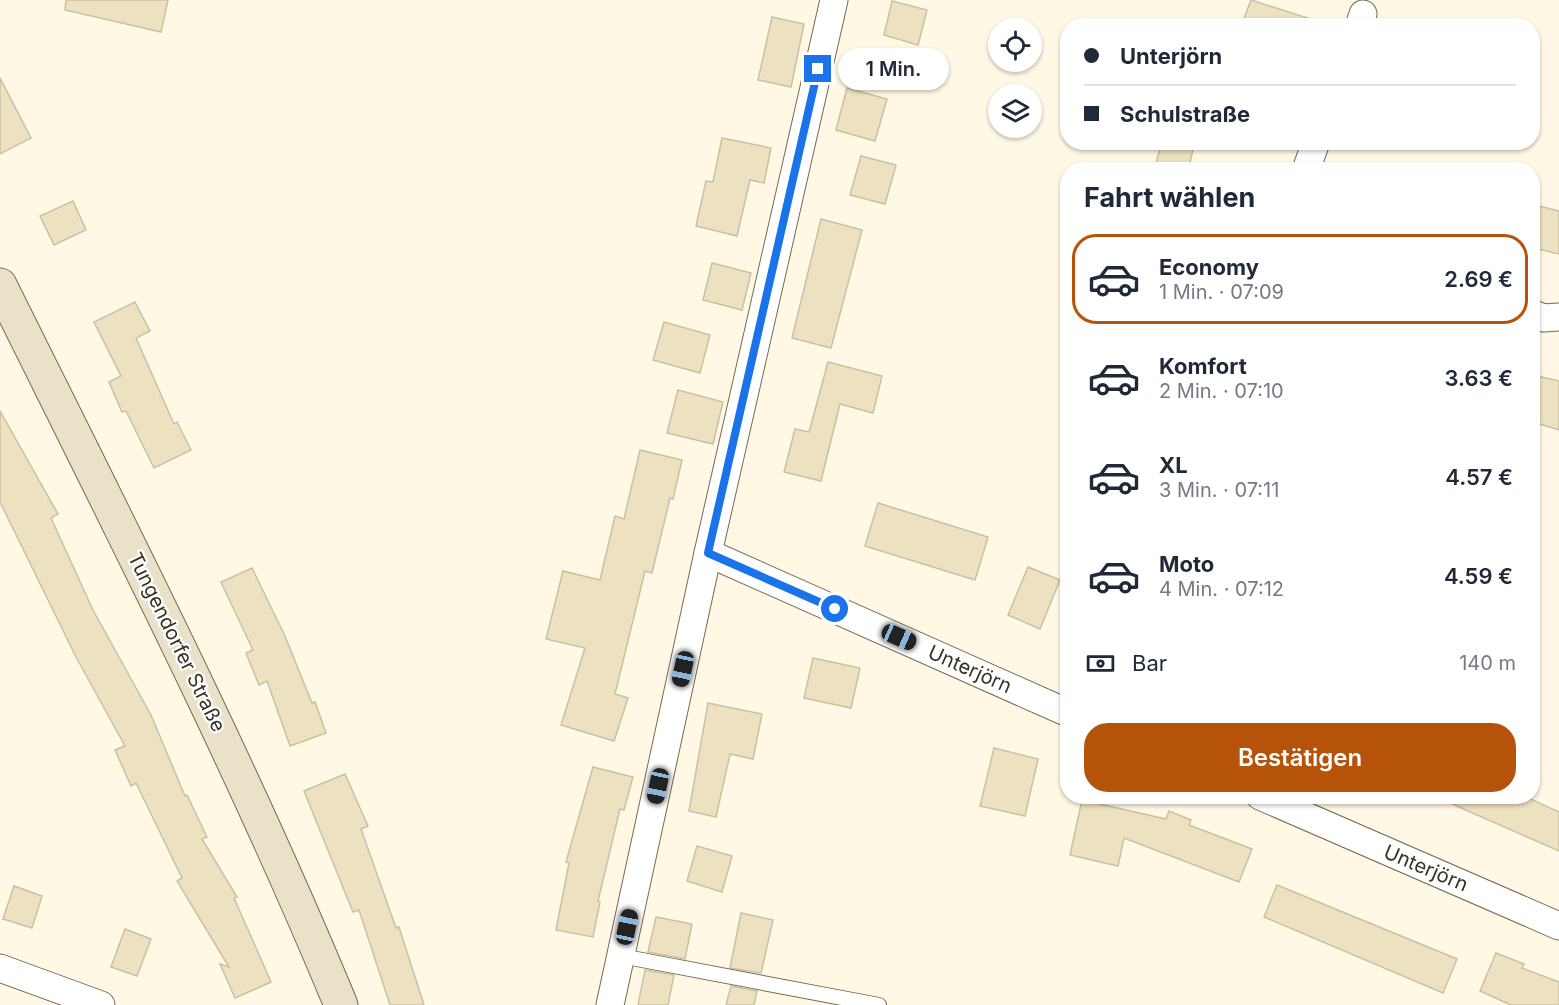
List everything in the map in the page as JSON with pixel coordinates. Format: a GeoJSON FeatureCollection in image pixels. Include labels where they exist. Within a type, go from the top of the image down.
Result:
{"type":"FeatureCollection","features":[{"type":"Feature","properties":{"kind":"main road","name":"Tungendorfer Straße"},"geometry":{"type":"LineString","coordinates":[[0,285],[200,689],[290,884],[341,1005]]}},
{"type":"Feature","properties":{"kind":"street"},"geometry":{"type":"LineString","coordinates":[[610,1005],[708,553],[834,0]]}},
{"type":"Feature","properties":{"kind":"street"},"geometry":{"type":"LineString","coordinates":[[1540,317],[1559,317]]}},
{"type":"Feature","properties":{"kind":"street","name":"Unterjörn"},"geometry":{"type":"LineString","coordinates":[[708,553],[1060,709]]}},
{"type":"Feature","properties":{"kind":"street","name":"Unterjörn"},"geometry":{"type":"LineString","coordinates":[[1278,804],[1559,926]]}},
{"type":"Feature","properties":{"kind":"street"},"geometry":{"type":"LineString","coordinates":[[0,968],[101,1005]]}},
{"type":"Feature","properties":{"kind":"lane"},"geometry":{"type":"LineString","coordinates":[[621,956],[879,1005]]}},
{"type":"Feature","properties":{"kind":"building"},"geometry":{"type":"Polygon","coordinates":[[[66,0],[168,0],[161,32],[65,10],[66,0]]]}},
{"type":"Feature","properties":{"kind":"building"},"geometry":{"type":"Polygon","coordinates":[[[1251,0],[1307,18],[1244,18],[1251,0]]]}},
{"type":"Feature","properties":{"kind":"building"},"geometry":{"type":"Polygon","coordinates":[[[892,1],[927,10],[918,45],[884,35],[892,1]]]}},
{"type":"Feature","properties":{"kind":"building"},"geometry":{"type":"Polygon","coordinates":[[[772,17],[804,24],[791,87],[758,80],[772,17]]]}},
{"type":"Feature","properties":{"kind":"building"},"geometry":{"type":"Polygon","coordinates":[[[0,78],[31,138],[0,154],[0,78]]]}},
{"type":"Feature","properties":{"kind":"building"},"geometry":{"type":"Polygon","coordinates":[[[847,88],[887,99],[875,141],[836,130],[847,88]]]}},
{"type":"Feature","properties":{"kind":"building"},"geometry":{"type":"Polygon","coordinates":[[[722,138],[771,148],[764,183],[750,180],[737,236],[696,226],[706,181],[713,182],[722,138]]]}},
{"type":"Feature","properties":{"kind":"building"},"geometry":{"type":"Polygon","coordinates":[[[1160,150],[1193,150],[1190,162],[1156,162],[1160,150]]]}},
{"type":"Feature","properties":{"kind":"building"},"geometry":{"type":"Polygon","coordinates":[[[861,156],[896,165],[885,204],[850,195],[861,156]]]}},
{"type":"Feature","properties":{"kind":"building"},"geometry":{"type":"Polygon","coordinates":[[[73,201],[86,230],[54,245],[40,216],[73,201]]]}},
{"type":"Feature","properties":{"kind":"building"},"geometry":{"type":"Polygon","coordinates":[[[1540,206],[1559,211],[1559,254],[1540,250],[1540,206]]]}},
{"type":"Feature","properties":{"kind":"building"},"geometry":{"type":"Polygon","coordinates":[[[821,219],[862,230],[831,348],[792,338],[821,219]]]}},
{"type":"Feature","properties":{"kind":"building"},"geometry":{"type":"Polygon","coordinates":[[[712,263],[751,273],[742,310],[703,300],[712,263]]]}},
{"type":"Feature","properties":{"kind":"building"},"geometry":{"type":"Polygon","coordinates":[[[135,302],[150,331],[136,338],[174,424],[177,422],[191,450],[154,468],[126,411],[122,412],[109,382],[121,376],[94,322],[135,302]]]}},
{"type":"Feature","properties":{"kind":"building"},"geometry":{"type":"Polygon","coordinates":[[[664,322],[710,335],[700,373],[653,360],[664,322]]]}},
{"type":"Feature","properties":{"kind":"building"},"geometry":{"type":"Polygon","coordinates":[[[828,362],[882,376],[873,413],[840,404],[821,481],[784,472],[795,429],[809,432],[828,362]]]}},
{"type":"Feature","properties":{"kind":"building"},"geometry":{"type":"Polygon","coordinates":[[[1540,377],[1559,381],[1559,430],[1540,424],[1540,377]]]}},
{"type":"Feature","properties":{"kind":"building"},"geometry":{"type":"Polygon","coordinates":[[[678,390],[723,402],[713,444],[667,433],[678,390]]]}},
{"type":"Feature","properties":{"kind":"building"},"geometry":{"type":"Polygon","coordinates":[[[0,411],[58,514],[51,518],[93,610],[151,715],[185,796],[187,795],[207,837],[202,839],[237,897],[234,898],[271,982],[235,998],[220,964],[229,967],[177,881],[182,878],[136,783],[131,786],[115,750],[125,746],[76,657],[0,502],[0,411]]]}},
{"type":"Feature","properties":{"kind":"building"},"geometry":{"type":"Polygon","coordinates":[[[640,450],[682,460],[673,499],[670,498],[652,573],[645,571],[615,694],[628,698],[614,741],[561,725],[585,648],[546,639],[563,571],[600,580],[615,516],[624,519],[640,450]]]}},
{"type":"Feature","properties":{"kind":"building"},"geometry":{"type":"Polygon","coordinates":[[[878,503],[988,537],[975,580],[865,546],[878,503]]]}},
{"type":"Feature","properties":{"kind":"building"},"geometry":{"type":"Polygon","coordinates":[[[1028,567],[1060,580],[1040,629],[1008,615],[1028,567]]]}},
{"type":"Feature","properties":{"kind":"building"},"geometry":{"type":"Polygon","coordinates":[[[252,568],[285,636],[312,703],[315,702],[326,733],[290,746],[267,681],[259,685],[246,653],[253,650],[221,582],[252,568]]]}},
{"type":"Feature","properties":{"kind":"building"},"geometry":{"type":"Polygon","coordinates":[[[813,658],[860,668],[851,708],[804,698],[813,658]]]}},
{"type":"Feature","properties":{"kind":"building"},"geometry":{"type":"Polygon","coordinates":[[[708,703],[762,714],[753,759],[730,754],[716,817],[689,811],[708,703]]]}},
{"type":"Feature","properties":{"kind":"building"},"geometry":{"type":"Polygon","coordinates":[[[994,748],[1038,759],[1025,816],[980,806],[994,748]]]}},
{"type":"Feature","properties":{"kind":"building"},"geometry":{"type":"Polygon","coordinates":[[[593,767],[633,777],[624,810],[620,809],[598,901],[600,902],[593,937],[556,930],[569,863],[566,862],[593,767]]]}},
{"type":"Feature","properties":{"kind":"building"},"geometry":{"type":"Polygon","coordinates":[[[345,774],[368,826],[361,829],[396,928],[399,927],[424,1005],[390,1005],[359,910],[353,912],[304,791],[345,774]]]}},
{"type":"Feature","properties":{"kind":"building"},"geometry":{"type":"Polygon","coordinates":[[[1540,803],[1559,812],[1559,851],[1452,804],[1540,803]]]}},
{"type":"Feature","properties":{"kind":"building"},"geometry":{"type":"Polygon","coordinates":[[[1081,804],[1100,804],[1166,819],[1169,811],[1191,820],[1189,825],[1252,849],[1239,882],[1124,838],[1118,866],[1070,855],[1081,804]]]}},
{"type":"Feature","properties":{"kind":"building"},"geometry":{"type":"Polygon","coordinates":[[[697,846],[732,856],[722,892],[687,881],[697,846]]]}},
{"type":"Feature","properties":{"kind":"building"},"geometry":{"type":"Polygon","coordinates":[[[1277,885],[1457,959],[1443,993],[1264,917],[1277,885]]]}},
{"type":"Feature","properties":{"kind":"building"},"geometry":{"type":"Polygon","coordinates":[[[14,886],[42,896],[32,928],[3,919],[14,886]]]}},
{"type":"Feature","properties":{"kind":"building"},"geometry":{"type":"Polygon","coordinates":[[[741,913],[773,920],[761,973],[730,968],[741,913]]]}},
{"type":"Feature","properties":{"kind":"building"},"geometry":{"type":"Polygon","coordinates":[[[656,917],[692,924],[685,959],[648,952],[656,917]]]}},
{"type":"Feature","properties":{"kind":"building"},"geometry":{"type":"Polygon","coordinates":[[[125,929],[151,939],[137,976],[111,967],[125,929]]]}},
{"type":"Feature","properties":{"kind":"building"},"geometry":{"type":"Polygon","coordinates":[[[1496,953],[1524,964],[1522,968],[1559,982],[1559,1005],[1511,1005],[1480,991],[1496,953]]]}},
{"type":"Feature","properties":{"kind":"building"},"geometry":{"type":"Polygon","coordinates":[[[645,970],[674,975],[668,1005],[638,1005],[645,970]]]}},
{"type":"Feature","properties":{"kind":"building"},"geometry":{"type":"Polygon","coordinates":[[[731,986],[757,991],[754,1005],[726,1005],[731,986]]]}},
{"type":"Feature","properties":{"kind":"route"},"geometry":{"type":"LineString","coordinates":[[818,69],[708,553],[835,609]]}}]}
